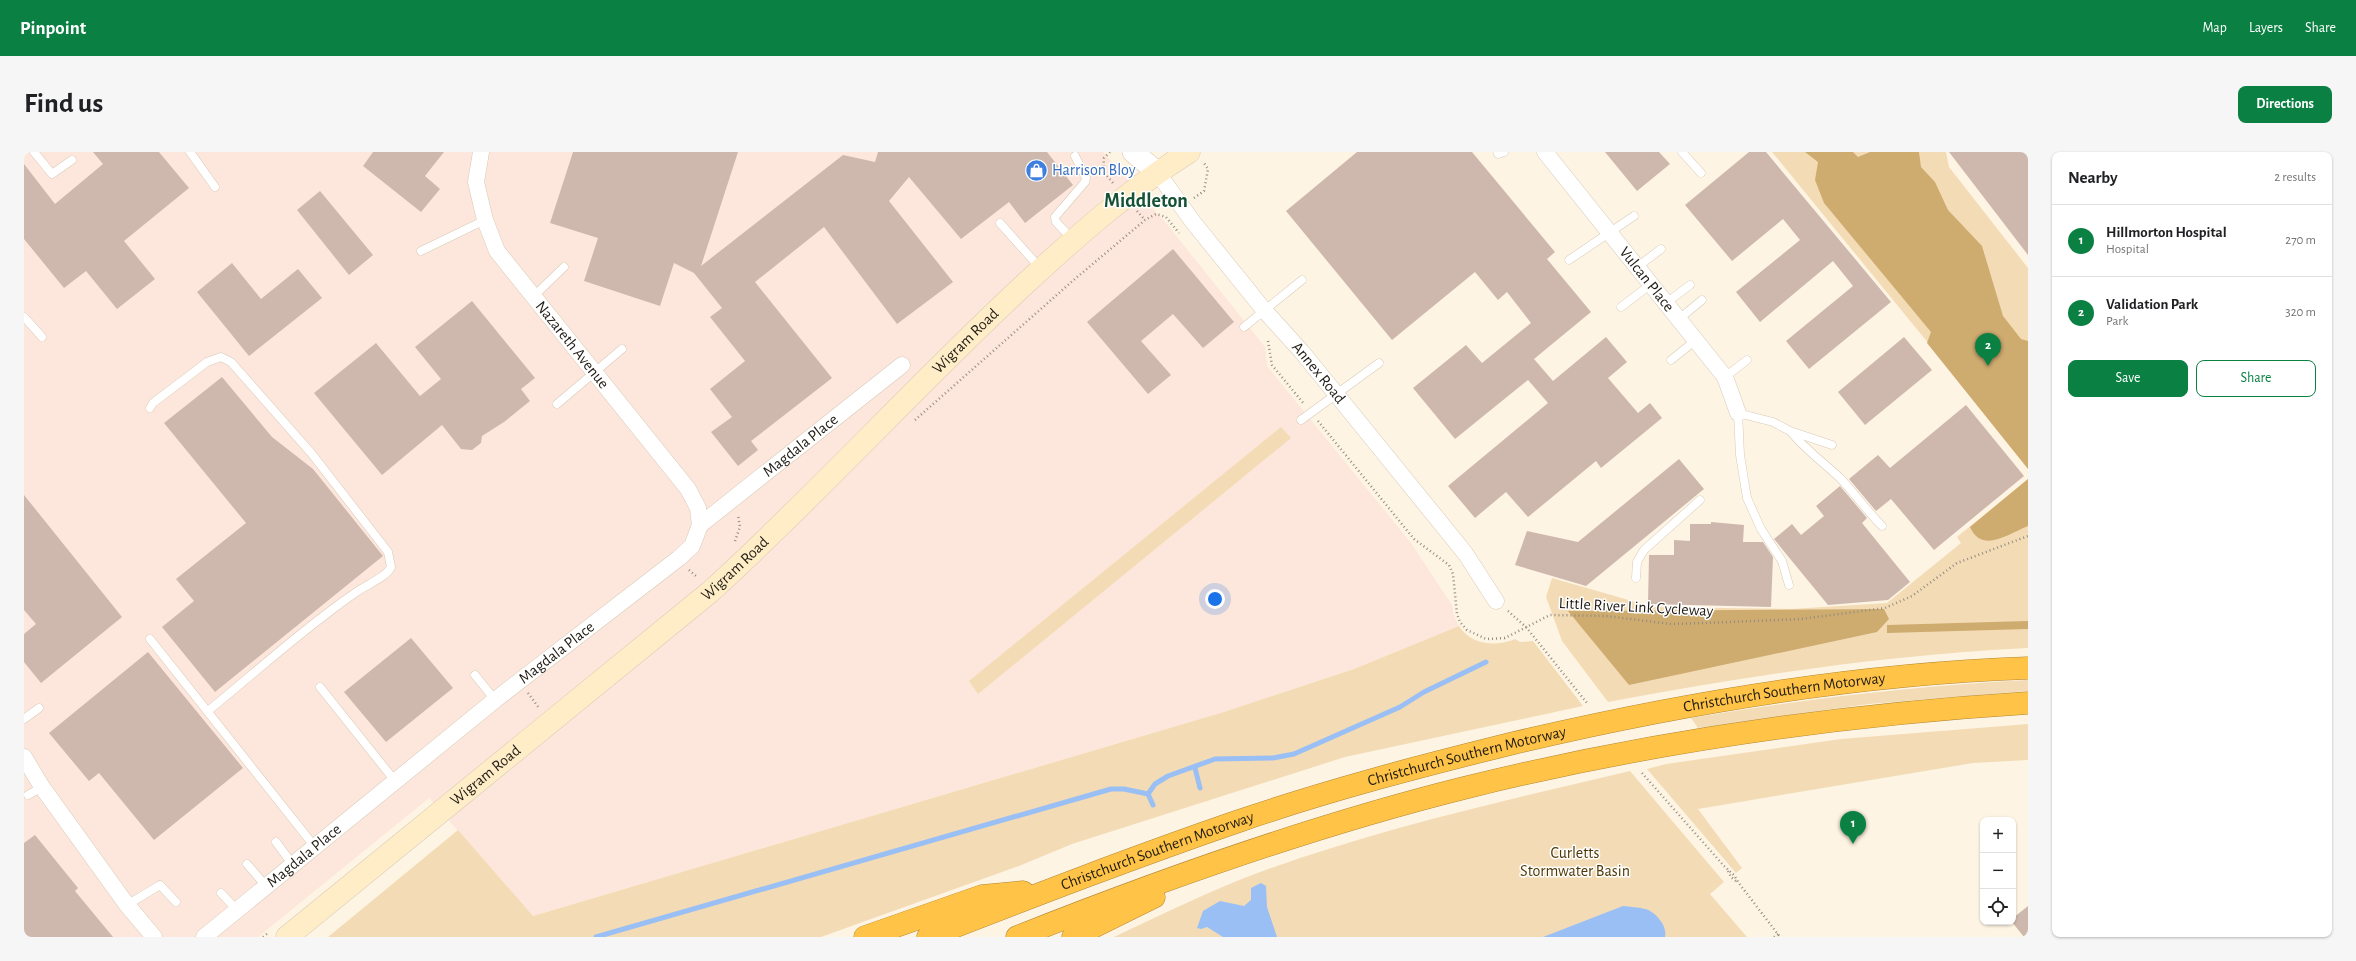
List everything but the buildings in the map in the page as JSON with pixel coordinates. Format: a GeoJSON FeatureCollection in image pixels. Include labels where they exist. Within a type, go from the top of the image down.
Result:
{"type":"FeatureCollection","features":[{"type":"Feature","properties":{"kind":"highway","name":"Christchurch Southern Motorway"},"geometry":{"type":"LineString","coordinates":[[928,937],[1052,888],[1240,820],[1411,769],[1625,718],[1755,694],[1903,676],[2028,668]]}},
{"type":"Feature","properties":{"kind":"highway","name":"Christchurch Southern Motorway"},"geometry":{"type":"LineString","coordinates":[[1017,937],[1187,873],[1357,818],[1464,788],[1610,757],[1715,737],[1829,721],[1931,709],[2028,703]]}},
{"type":"Feature","properties":{"kind":"highway"},"geometry":{"type":"LineString","coordinates":[[1073,937],[1160,894],[1187,873]]}},
{"type":"Feature","properties":{"kind":"highway"},"geometry":{"type":"LineString","coordinates":[[865,937],[982,896],[1052,888]]}},
{"type":"Feature","properties":{"kind":"main road","name":"Wigram Road"},"geometry":{"type":"LineString","coordinates":[[287,937],[710,592],[770,537],[928,378],[1041,270],[1157,172],[1189,152]]}},
{"type":"Feature","properties":{"kind":"street","name":"Nazareth Avenue"},"geometry":{"type":"LineString","coordinates":[[481,152],[476,182],[485,220],[497,251],[688,490],[698,508],[700,525]]}},
{"type":"Feature","properties":{"kind":"street","name":"Annex Road"},"geometry":{"type":"LineString","coordinates":[[1133,152],[1157,172],[1192,222],[1264,310],[1302,352],[1465,553],[1496,602]]}},
{"type":"Feature","properties":{"kind":"street","name":"Vulcan Place"},"geometry":{"type":"LineString","coordinates":[[1545,152],[1636,268],[1725,377],[1738,413]]}},
{"type":"Feature","properties":{"kind":"street","name":"Magdala Place"},"geometry":{"type":"LineString","coordinates":[[204,937],[495,700],[679,558],[692,546],[700,525],[902,365]]}},
{"type":"Feature","properties":{"kind":"street"},"geometry":{"type":"LineString","coordinates":[[24,757],[42,787],[127,905],[154,937]]}},
{"type":"Feature","properties":{"kind":"lane"},"geometry":{"type":"LineString","coordinates":[[34,152],[52,174],[72,160]]}},
{"type":"Feature","properties":{"kind":"lane"},"geometry":{"type":"LineString","coordinates":[[190,152],[215,187]]}},
{"type":"Feature","properties":{"kind":"lane"},"geometry":{"type":"LineString","coordinates":[[1682,152],[1701,174]]}},
{"type":"Feature","properties":{"kind":"lane"},"geometry":{"type":"LineString","coordinates":[[1074,241],[1056,222],[1055,217],[1085,182],[1086,178],[1075,156]]}},
{"type":"Feature","properties":{"kind":"lane"},"geometry":{"type":"LineString","coordinates":[[1569,260],[1610,234],[1634,216]]}},
{"type":"Feature","properties":{"kind":"lane"},"geometry":{"type":"LineString","coordinates":[[421,251],[485,220]]}},
{"type":"Feature","properties":{"kind":"lane"},"geometry":{"type":"LineString","coordinates":[[1000,223],[1041,270]]}},
{"type":"Feature","properties":{"kind":"lane"},"geometry":{"type":"LineString","coordinates":[[1636,268],[1661,249]]}},
{"type":"Feature","properties":{"kind":"lane"},"geometry":{"type":"LineString","coordinates":[[533,297],[564,267]]}},
{"type":"Feature","properties":{"kind":"lane"},"geometry":{"type":"LineString","coordinates":[[1244,327],[1302,280]]}},
{"type":"Feature","properties":{"kind":"lane"},"geometry":{"type":"LineString","coordinates":[[1621,307],[1650,285]]}},
{"type":"Feature","properties":{"kind":"lane"},"geometry":{"type":"LineString","coordinates":[[1666,303],[1690,285]]}},
{"type":"Feature","properties":{"kind":"lane"},"geometry":{"type":"LineString","coordinates":[[1679,319],[1702,300]]}},
{"type":"Feature","properties":{"kind":"lane"},"geometry":{"type":"LineString","coordinates":[[24,317],[42,337]]}},
{"type":"Feature","properties":{"kind":"lane"},"geometry":{"type":"LineString","coordinates":[[1671,360],[1696,340]]}},
{"type":"Feature","properties":{"kind":"lane"},"geometry":{"type":"LineString","coordinates":[[557,404],[622,349]]}},
{"type":"Feature","properties":{"kind":"lane"},"geometry":{"type":"LineString","coordinates":[[150,408],[153,403],[207,362],[221,357],[231,362],[312,454],[388,552],[391,567],[379,579],[371,581],[339,604],[208,711]]}},
{"type":"Feature","properties":{"kind":"lane"},"geometry":{"type":"LineString","coordinates":[[1725,377],[1747,360]]}},
{"type":"Feature","properties":{"kind":"lane"},"geometry":{"type":"LineString","coordinates":[[1301,420],[1379,363]]}},
{"type":"Feature","properties":{"kind":"lane"},"geometry":{"type":"LineString","coordinates":[[1789,585],[1782,561],[1761,529],[1746,498],[1740,455],[1738,413],[1773,422],[1790,431],[1832,445]]}},
{"type":"Feature","properties":{"kind":"lane"},"geometry":{"type":"LineString","coordinates":[[1790,431],[1808,452],[1841,479],[1863,508],[1882,526]]}},
{"type":"Feature","properties":{"kind":"lane"},"geometry":{"type":"LineString","coordinates":[[1636,578],[1637,562],[1644,550],[1700,500]]}},
{"type":"Feature","properties":{"kind":"lane"},"geometry":{"type":"LineString","coordinates":[[150,639],[315,847]]}},
{"type":"Feature","properties":{"kind":"lane"},"geometry":{"type":"LineString","coordinates":[[475,675],[495,700]]}},
{"type":"Feature","properties":{"kind":"lane"},"geometry":{"type":"LineString","coordinates":[[320,687],[396,781]]}},
{"type":"Feature","properties":{"kind":"lane"},"geometry":{"type":"LineString","coordinates":[[24,719],[39,708]]}},
{"type":"Feature","properties":{"kind":"lane"},"geometry":{"type":"LineString","coordinates":[[28,795],[42,787]]}},
{"type":"Feature","properties":{"kind":"lane"},"geometry":{"type":"LineString","coordinates":[[276,842],[293,865]]}},
{"type":"Feature","properties":{"kind":"lane"},"geometry":{"type":"LineString","coordinates":[[247,864],[266,886]]}},
{"type":"Feature","properties":{"kind":"lane"},"geometry":{"type":"LineString","coordinates":[[127,905],[160,885],[176,902]]}},
{"type":"Feature","properties":{"kind":"lane"},"geometry":{"type":"LineString","coordinates":[[221,894],[237,910]]}},
{"type":"Feature","properties":{"kind":"path"},"geometry":{"type":"LineString","coordinates":[[1103,171],[1104,158],[1110,152]]}},
{"type":"Feature","properties":{"kind":"path"},"geometry":{"type":"LineString","coordinates":[[1204,191],[1208,169]]}},
{"type":"Feature","properties":{"kind":"path"},"geometry":{"type":"LineString","coordinates":[[1145,220],[1156,214],[1166,217],[1180,235]]}},
{"type":"Feature","properties":{"kind":"path","name":"Little River Link Cycleway"},"geometry":{"type":"LineString","coordinates":[[1251,320],[1268,342],[1272,365],[1414,540],[1449,566],[1455,584],[1457,614],[1467,630],[1476,636],[1497,640],[1505,638],[1550,615],[1606,616],[1671,624],[1801,618],[1885,608],[1912,596],[1957,563],[2028,536]]}},
{"type":"Feature","properties":{"kind":"path"},"geometry":{"type":"LineString","coordinates":[[1496,602],[1526,627],[1587,703]]}},
{"type":"Feature","properties":{"kind":"path"},"geometry":{"type":"LineString","coordinates":[[528,694],[541,710]]}},
{"type":"Feature","properties":{"kind":"path"},"geometry":{"type":"LineString","coordinates":[[1642,773],[1734,875],[1779,936],[1774,937]]}},
{"type":"Feature","properties":{"kind":"shaded area"},"geometry":{"type":"Polygon","coordinates":[[[24,152],[1103,152],[1166,223],[1265,347],[1267,366],[1411,543],[1452,605],[1454,616],[1459,626],[1354,669],[1224,712],[533,916],[429,798],[258,937],[24,937],[24,152]]]}},
{"type":"Feature","properties":{"kind":"shaded area"},"geometry":{"type":"Polygon","coordinates":[[[1805,152],[1853,152],[1858,157],[1870,152],[1919,152],[1921,167],[1935,182],[1948,210],[1982,246],[2003,316],[2021,339],[2028,341],[2028,469],[1927,343],[1931,332],[1824,203],[1815,180],[1818,162],[1805,152]]]}},
{"type":"Feature","properties":{"kind":"shaded area"},"geometry":{"type":"Polygon","coordinates":[[[2028,479],[2028,526],[1996,540],[1988,541],[1975,535],[1970,527],[2028,479]]]}},
{"type":"Feature","properties":{"kind":"shaded area"},"geometry":{"type":"Polygon","coordinates":[[[1884,609],[1889,619],[1877,632],[1629,685],[1568,611],[1884,609]]]}},
{"type":"Feature","properties":{"kind":"shaded area"},"geometry":{"type":"Polygon","coordinates":[[[2028,621],[2028,629],[1887,633],[1887,625],[2028,621]]]}},
{"type":"Feature","properties":{"kind":"green space"},"geometry":{"type":"Polygon","coordinates":[[[1772,152],[1946,152],[1949,167],[2028,268],[2028,465],[1772,152]]]}},
{"type":"Feature","properties":{"kind":"green space"},"geometry":{"type":"Polygon","coordinates":[[[1281,427],[1291,438],[978,694],[969,681],[1281,427]]]}},
{"type":"Feature","properties":{"kind":"green space"},"geometry":{"type":"Polygon","coordinates":[[[2028,479],[2028,648],[1974,651],[1869,661],[1765,675],[1608,702],[1562,641],[1546,597],[1552,578],[1653,607],[1791,609],[1887,603],[1961,543],[1957,537],[2028,479]]]}},
{"type":"Feature","properties":{"kind":"green space"},"geometry":{"type":"Polygon","coordinates":[[[1459,626],[1470,637],[1484,643],[1508,642],[1515,639],[1520,642],[1533,641],[1583,706],[1345,757],[1072,844],[1019,866],[821,937],[328,937],[458,830],[533,916],[1224,712],[1354,669],[1459,626]]]}},
{"type":"Feature","properties":{"kind":"green space"},"geometry":{"type":"Polygon","coordinates":[[[2028,680],[2028,691],[1869,704],[1698,728],[1691,718],[1859,694],[2028,680]]]}},
{"type":"Feature","properties":{"kind":"green space"},"geometry":{"type":"Polygon","coordinates":[[[2028,724],[2028,760],[1973,763],[1698,809],[1742,868],[1736,873],[1647,769],[1666,764],[1841,739],[2028,724]]]}},
{"type":"Feature","properties":{"kind":"green space","name":"Curletts Stormwater Basin"},"geometry":{"type":"Polygon","coordinates":[[[1630,771],[1724,882],[1710,894],[1747,937],[1114,937],[1188,902],[1263,871],[1354,841],[1445,816],[1630,771]]]}},
{"type":"Feature","properties":{"kind":"water"},"geometry":{"type":"Polygon","coordinates":[[[1261,883],[1266,886],[1267,907],[1277,937],[1223,937],[1207,927],[1201,929],[1197,928],[1203,911],[1220,901],[1244,906],[1251,900],[1251,888],[1261,883]]]}},
{"type":"Feature","properties":{"kind":"water"},"geometry":{"type":"Polygon","coordinates":[[[1623,906],[1649,910],[1657,916],[1663,924],[1665,928],[1665,937],[1543,937],[1623,906]]]}},
{"type":"Feature","properties":{"kind":"waterway"},"geometry":{"type":"LineString","coordinates":[[1148,794],[1155,784],[1168,776],[1215,759],[1273,758],[1294,754],[1400,707],[1424,692],[1486,662]]}},
{"type":"Feature","properties":{"kind":"waterway"},"geometry":{"type":"LineString","coordinates":[[1195,768],[1200,788]]}},
{"type":"Feature","properties":{"kind":"waterway"},"geometry":{"type":"LineString","coordinates":[[596,937],[1111,789],[1124,789],[1148,794]]}},
{"type":"Feature","properties":{"kind":"waterway"},"geometry":{"type":"LineString","coordinates":[[1148,794],[1153,805]]}},
{"type":"Feature","properties":{"kind":"place","name":"Harrison Bloy"},"geometry":{"type":"Point","coordinates":[1036,170]}},
{"type":"Feature","properties":{"kind":"place","name":"Validation Park"},"geometry":{"type":"Point","coordinates":[1988,366]}},
{"type":"Feature","properties":{"kind":"place","name":"Hillmorton Hospital"},"geometry":{"type":"Point","coordinates":[1853,844]}},
{"type":"Feature","properties":{"kind":"district","name":"Middleton"},"geometry":{"type":"Point","coordinates":[1146,201]}}]}
